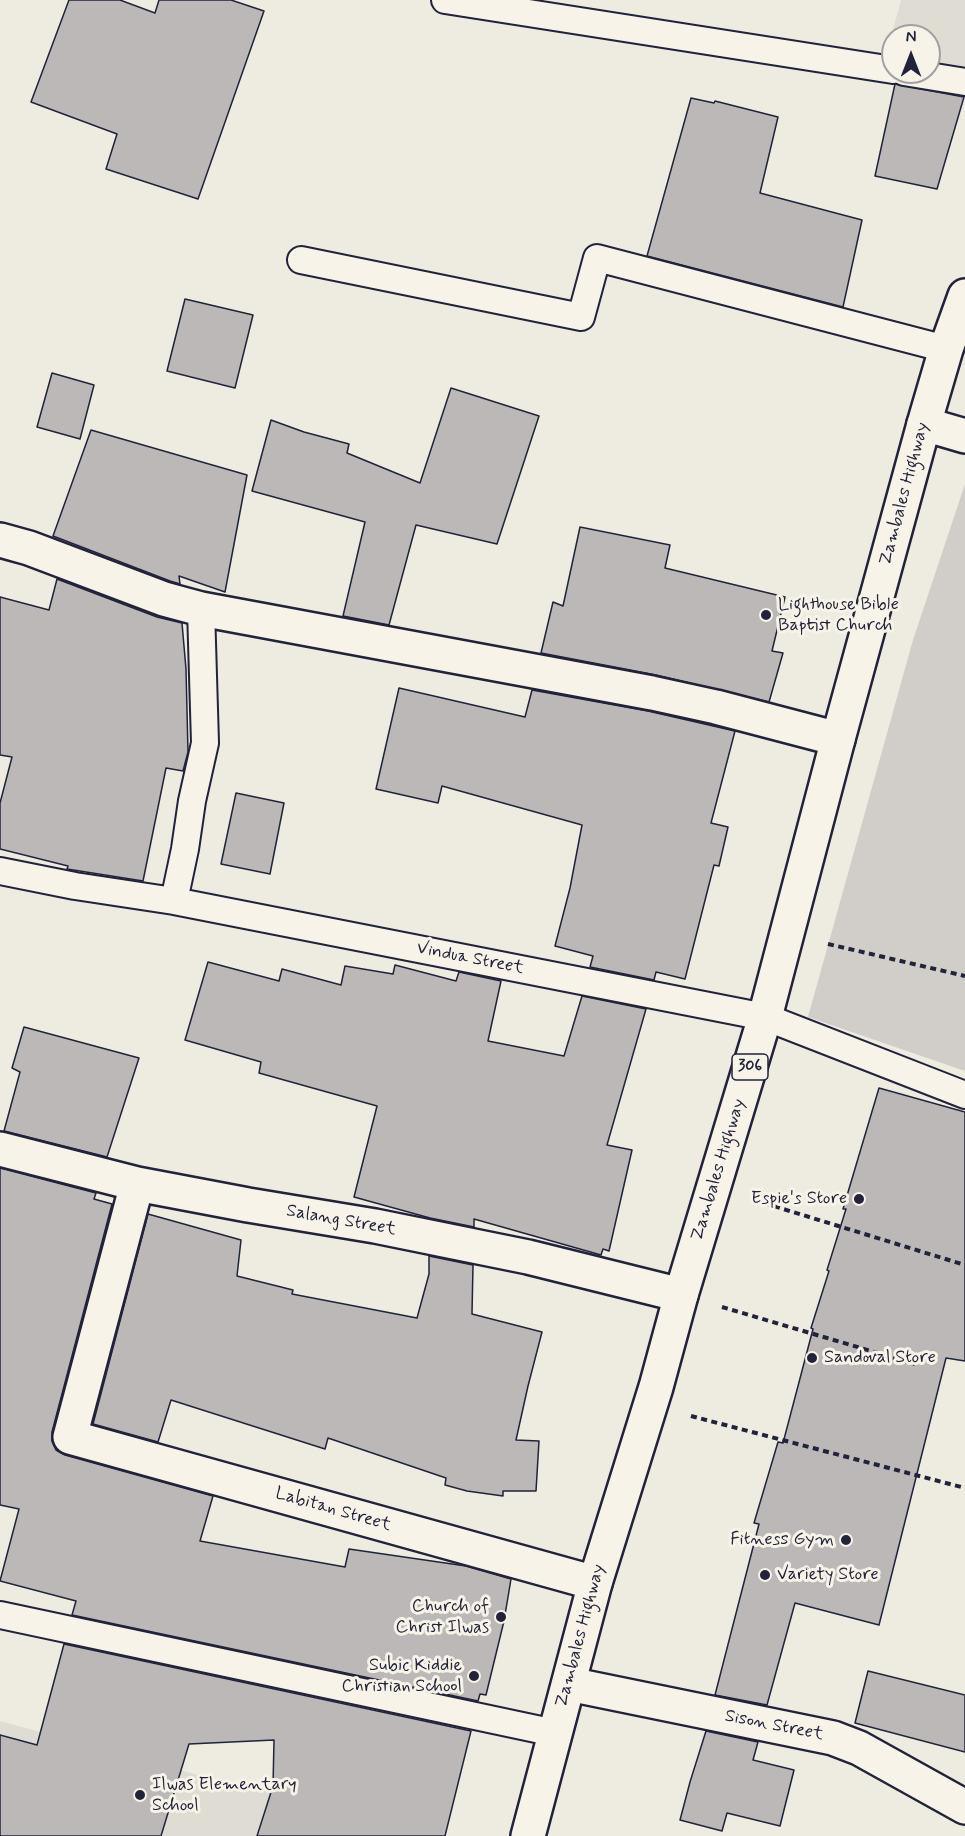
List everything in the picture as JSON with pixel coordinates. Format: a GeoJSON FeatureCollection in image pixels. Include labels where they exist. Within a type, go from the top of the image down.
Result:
{"type":"FeatureCollection","features":[{"type":"Feature","properties":{"kind":"street","name":"Zambales Highway"},"geometry":{"type":"LineString","coordinates":[[528,1836],[595,1583],[765,1017],[924,424],[946,349],[965,296]]}},
{"type":"Feature","properties":{"kind":"street"},"geometry":{"type":"LineString","coordinates":[[924,424],[965,436]]}},
{"type":"Feature","properties":{"kind":"street"},"geometry":{"type":"LineString","coordinates":[[0,540],[29,548],[164,599],[201,609],[652,693],[838,739]]}},
{"type":"Feature","properties":{"kind":"street","name":"Salang Street"},"geometry":{"type":"LineString","coordinates":[[0,1149],[137,1184],[375,1226],[518,1255],[681,1295]]}},
{"type":"Feature","properties":{"kind":"street","name":"Labitan Street"},"geometry":{"type":"LineString","coordinates":[[137,1184],[70,1437],[595,1583]]}},
{"type":"Feature","properties":{"kind":"street","name":"Sison Street"},"geometry":{"type":"LineString","coordinates":[[569,1684],[833,1738],[859,1748],[965,1807]]}},
{"type":"Feature","properties":{"kind":"lane"},"geometry":{"type":"LineString","coordinates":[[445,0],[881,68]]}},
{"type":"Feature","properties":{"kind":"lane"},"geometry":{"type":"LineString","coordinates":[[941,78],[965,82]]}},
{"type":"Feature","properties":{"kind":"lane"},"geometry":{"type":"LineString","coordinates":[[301,260],[581,317],[597,258],[946,349]]}},
{"type":"Feature","properties":{"kind":"lane"},"geometry":{"type":"LineString","coordinates":[[174,901],[204,743],[201,609]]}},
{"type":"Feature","properties":{"kind":"lane","name":"Vindua Street"},"geometry":{"type":"LineString","coordinates":[[0,871],[75,886],[174,901],[765,1017],[965,1095]]}},
{"type":"Feature","properties":{"kind":"lane"},"geometry":{"type":"LineString","coordinates":[[0,1615],[555,1733]]}},
{"type":"Feature","properties":{"kind":"path"},"geometry":{"type":"LineString","coordinates":[[786,934],[965,976]]}},
{"type":"Feature","properties":{"kind":"path"},"geometry":{"type":"LineString","coordinates":[[714,1187],[965,1265]]}},
{"type":"Feature","properties":{"kind":"path"},"geometry":{"type":"LineString","coordinates":[[681,1295],[915,1364]]}},
{"type":"Feature","properties":{"kind":"path"},"geometry":{"type":"LineString","coordinates":[[649,1405],[965,1488]]}},
{"type":"Feature","properties":{"kind":"shaded area"},"geometry":{"type":"Polygon","coordinates":[[[901,0],[965,0],[965,68],[941,65],[941,24],[895,24],[901,0]]]}},
{"type":"Feature","properties":{"kind":"shaded area"},"geometry":{"type":"Polygon","coordinates":[[[965,484],[965,1071],[808,1017],[913,640],[965,484]]]}},
{"type":"Feature","properties":{"kind":"shaded area","name":"Ilwas Elementary School"},"geometry":{"type":"Polygon","coordinates":[[[0,1721],[191,1773],[370,1817],[365,1836],[0,1836],[0,1721]]]}},
{"type":"Feature","properties":{"kind":"building"},"geometry":{"type":"Polygon","coordinates":[[[69,0],[120,0],[155,13],[159,0],[231,0],[264,11],[198,199],[106,169],[117,134],[31,102],[69,0]]]}},
{"type":"Feature","properties":{"kind":"building"},"geometry":{"type":"Polygon","coordinates":[[[895,84],[964,97],[937,189],[875,176],[895,84]]]}},
{"type":"Feature","properties":{"kind":"building"},"geometry":{"type":"Polygon","coordinates":[[[691,98],[714,103],[715,101],[778,117],[760,193],[862,220],[843,307],[647,256],[691,98]]]}},
{"type":"Feature","properties":{"kind":"building"},"geometry":{"type":"Polygon","coordinates":[[[185,299],[253,315],[235,388],[167,371],[185,299]]]}},
{"type":"Feature","properties":{"kind":"building"},"geometry":{"type":"Polygon","coordinates":[[[52,373],[94,385],[80,439],[37,427],[52,373]]]}},
{"type":"Feature","properties":{"kind":"building"},"geometry":{"type":"Polygon","coordinates":[[[451,388],[539,416],[497,544],[416,525],[389,625],[343,616],[365,522],[252,491],[271,420],[349,444],[347,453],[420,483],[451,388]]]}},
{"type":"Feature","properties":{"kind":"building"},"geometry":{"type":"Polygon","coordinates":[[[91,430],[247,475],[225,592],[179,576],[180,584],[170,581],[53,536],[91,430]]]}},
{"type":"Feature","properties":{"kind":"building"},"geometry":{"type":"Polygon","coordinates":[[[580,527],[670,545],[665,568],[785,597],[772,651],[783,653],[769,702],[656,675],[541,653],[553,602],[563,606],[580,527]]]}},
{"type":"Feature","properties":{"kind":"building"},"geometry":{"type":"Polygon","coordinates":[[[57,579],[157,617],[182,623],[186,669],[188,752],[183,771],[166,768],[143,881],[67,869],[68,866],[0,849],[0,803],[12,757],[0,755],[0,597],[49,610],[57,579]]]}},
{"type":"Feature","properties":{"kind":"building"},"geometry":{"type":"Polygon","coordinates":[[[399,688],[525,717],[532,690],[648,711],[735,731],[711,823],[728,827],[719,866],[714,865],[685,979],[656,972],[654,980],[590,967],[593,956],[555,946],[570,888],[582,825],[442,786],[438,803],[376,789],[399,688]]]}},
{"type":"Feature","properties":{"kind":"building"},"geometry":{"type":"Polygon","coordinates":[[[236,793],[284,803],[270,874],[221,864],[236,793]]]}},
{"type":"Feature","properties":{"kind":"building"},"geometry":{"type":"Polygon","coordinates":[[[208,962],[279,981],[282,969],[341,985],[345,966],[393,974],[395,965],[456,981],[459,972],[501,981],[488,1041],[564,1056],[582,996],[646,1009],[607,1145],[632,1150],[609,1251],[603,1249],[601,1255],[474,1219],[474,1227],[430,1218],[354,1197],[377,1106],[259,1073],[261,1062],[185,1040],[208,962]]]}},
{"type":"Feature","properties":{"kind":"building"},"geometry":{"type":"Polygon","coordinates":[[[24,1027],[139,1058],[107,1157],[4,1131],[20,1072],[12,1068],[24,1027]]]}},
{"type":"Feature","properties":{"kind":"building"},"geometry":{"type":"Polygon","coordinates":[[[879,1088],[965,1112],[965,1361],[946,1358],[879,1625],[795,1603],[767,1705],[715,1695],[759,1524],[754,1523],[778,1442],[783,1443],[813,1329],[811,1328],[846,1209],[843,1209],[879,1088]]]}},
{"type":"Feature","properties":{"kind":"building"},"geometry":{"type":"Polygon","coordinates":[[[0,1168],[96,1193],[94,1199],[112,1204],[52,1432],[52,1441],[56,1450],[65,1455],[213,1496],[200,1541],[345,1567],[349,1549],[466,1566],[511,1579],[504,1621],[486,1695],[480,1694],[478,1701],[72,1615],[76,1601],[0,1581],[19,1509],[0,1505],[0,1168]]]}},
{"type":"Feature","properties":{"kind":"building"},"geometry":{"type":"Polygon","coordinates":[[[148,1214],[241,1240],[237,1276],[293,1290],[292,1294],[417,1318],[429,1274],[429,1256],[473,1265],[472,1314],[542,1332],[516,1440],[539,1441],[536,1491],[503,1491],[503,1496],[467,1491],[445,1485],[446,1478],[328,1438],[325,1449],[171,1400],[158,1442],[93,1424],[148,1214]]]}},
{"type":"Feature","properties":{"kind":"building"},"geometry":{"type":"Polygon","coordinates":[[[64,1644],[471,1731],[445,1836],[257,1836],[273,1786],[274,1740],[189,1744],[161,1836],[0,1836],[0,1735],[37,1745],[64,1644]]]}},
{"type":"Feature","properties":{"kind":"building"},"geometry":{"type":"Polygon","coordinates":[[[868,1671],[965,1695],[965,1752],[855,1723],[868,1671]]]}},
{"type":"Feature","properties":{"kind":"building"},"geometry":{"type":"Polygon","coordinates":[[[706,1731],[758,1742],[753,1760],[794,1770],[780,1826],[727,1813],[722,1831],[680,1820],[706,1731]]]}},
{"type":"Feature","properties":{"kind":"place","name":"Lighthouse Bible Baptist Church"},"geometry":{"type":"Point","coordinates":[766,615]}},
{"type":"Feature","properties":{"kind":"place","name":"Espie's Store"},"geometry":{"type":"Point","coordinates":[859,1199]}},
{"type":"Feature","properties":{"kind":"place","name":"Sandoval Store"},"geometry":{"type":"Point","coordinates":[812,1358]}},
{"type":"Feature","properties":{"kind":"place","name":"Fitness Gym"},"geometry":{"type":"Point","coordinates":[846,1540]}},
{"type":"Feature","properties":{"kind":"place","name":"Variety Store"},"geometry":{"type":"Point","coordinates":[765,1575]}},
{"type":"Feature","properties":{"kind":"place","name":"Church of Christ Ilwas"},"geometry":{"type":"Point","coordinates":[501,1617]}},
{"type":"Feature","properties":{"kind":"place","name":"Subic Kiddie Christian School"},"geometry":{"type":"Point","coordinates":[474,1676]}},
{"type":"Feature","properties":{"kind":"place","name":"Ilwas Elementary School"},"geometry":{"type":"Point","coordinates":[140,1795]}}]}
